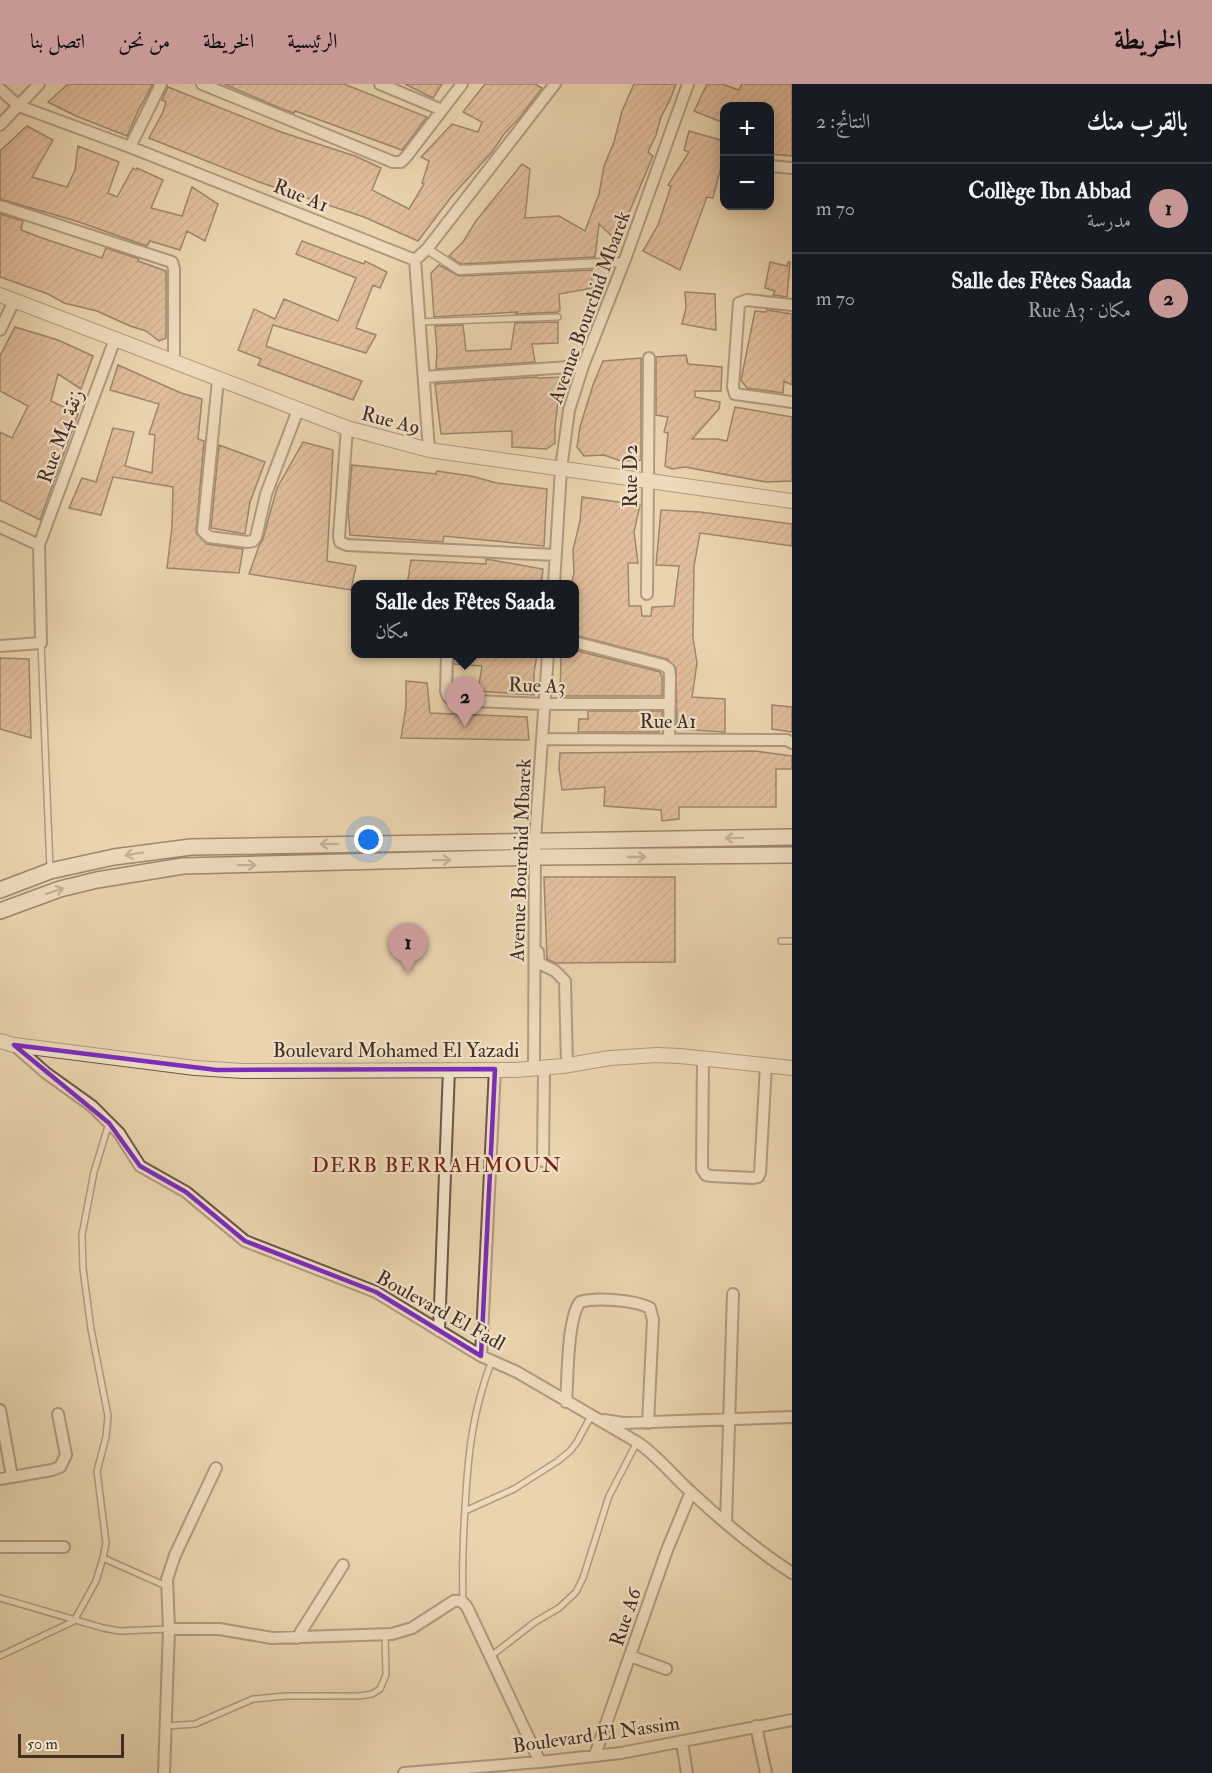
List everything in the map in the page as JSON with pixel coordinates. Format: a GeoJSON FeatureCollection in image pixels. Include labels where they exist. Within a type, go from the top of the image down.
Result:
{"type":"FeatureCollection","features":[{"type":"Feature","properties":{"kind":"main road"},"geometry":{"type":"LineString","coordinates":[[0,890],[50,871],[114,857],[191,847],[792,837]]}},
{"type":"Feature","properties":{"kind":"main road"},"geometry":{"type":"LineString","coordinates":[[0,911],[60,889],[98,880],[183,866],[536,857],[792,855]]}},
{"type":"Feature","properties":{"kind":"street"},"geometry":{"type":"LineString","coordinates":[[0,125],[39,84]]}},
{"type":"Feature","properties":{"kind":"street"},"geometry":{"type":"LineString","coordinates":[[130,147],[161,84]]}},
{"type":"Feature","properties":{"kind":"street"},"geometry":{"type":"LineString","coordinates":[[202,84],[393,162],[401,162],[406,157],[462,84]]}},
{"type":"Feature","properties":{"kind":"street"},"geometry":{"type":"LineString","coordinates":[[380,84],[442,110]]}},
{"type":"Feature","properties":{"kind":"street"},"geometry":{"type":"LineString","coordinates":[[429,450],[416,260],[427,249],[555,84]]}},
{"type":"Feature","properties":{"kind":"street","name":"Avenue Bourchid Mbarek"},"geometry":{"type":"LineString","coordinates":[[554,580],[561,469],[569,410],[583,366],[624,262],[688,84]]}},
{"type":"Feature","properties":{"kind":"street","name":"Rue A1"},"geometry":{"type":"LineString","coordinates":[[0,89],[19,106],[130,147],[416,260]]}},
{"type":"Feature","properties":{"kind":"street"},"geometry":{"type":"LineString","coordinates":[[774,166],[792,168]]}},
{"type":"Feature","properties":{"kind":"street"},"geometry":{"type":"LineString","coordinates":[[0,206],[172,262],[174,269],[174,361]]}},
{"type":"Feature","properties":{"kind":"street"},"geometry":{"type":"LineString","coordinates":[[427,249],[459,270],[624,262]]}},
{"type":"Feature","properties":{"kind":"street","name":"Rue A9"},"geometry":{"type":"LineString","coordinates":[[0,295],[347,428],[429,450],[792,501]]}},
{"type":"Feature","properties":{"kind":"street"},"geometry":{"type":"LineString","coordinates":[[792,305],[747,300],[739,303],[733,387],[735,394],[743,397],[792,402]]}},
{"type":"Feature","properties":{"kind":"street"},"geometry":{"type":"LineString","coordinates":[[0,330],[14,301]]}},
{"type":"Feature","properties":{"kind":"street","name":"Rue M4 زنقة"},"geometry":{"type":"LineString","coordinates":[[39,545],[115,339]]}},
{"type":"Feature","properties":{"kind":"street","name":"Rue D2"},"geometry":{"type":"LineString","coordinates":[[647,594],[649,358]]}},
{"type":"Feature","properties":{"kind":"street"},"geometry":{"type":"LineString","coordinates":[[424,377],[583,366]]}},
{"type":"Feature","properties":{"kind":"street"},"geometry":{"type":"LineString","coordinates":[[218,380],[203,531],[209,537],[248,542],[253,541],[256,537],[266,494],[298,410]]}},
{"type":"Feature","properties":{"kind":"street"},"geometry":{"type":"LineString","coordinates":[[347,428],[340,542],[347,545],[556,555]]}},
{"type":"Feature","properties":{"kind":"street"},"geometry":{"type":"LineString","coordinates":[[0,527],[39,545],[41,644],[0,646]]}},
{"type":"Feature","properties":{"kind":"street"},"geometry":{"type":"LineString","coordinates":[[579,643],[663,665],[669,669],[669,739]]}},
{"type":"Feature","properties":{"kind":"street","name":"Rue A3"},"geometry":{"type":"LineString","coordinates":[[447,658],[446,691],[448,698],[453,700],[545,705],[669,704]]}},
{"type":"Feature","properties":{"kind":"street","name":"Avenue Bourchid Mbarek"},"geometry":{"type":"LineString","coordinates":[[543,1161],[535,840],[548,658]]}},
{"type":"Feature","properties":{"kind":"street","name":"Rue A1"},"geometry":{"type":"LineString","coordinates":[[543,739],[788,740],[792,742]]}},
{"type":"Feature","properties":{"kind":"street"},"geometry":{"type":"LineString","coordinates":[[536,857],[539,963],[555,971],[565,981],[567,1066]]}},
{"type":"Feature","properties":{"kind":"street","name":"Boulevard Mohamed El Yazadi"},"geometry":{"type":"LineString","coordinates":[[0,1041],[14,1045],[217,1070],[539,1069],[636,1056],[680,1056],[792,1068]]}},
{"type":"Feature","properties":{"kind":"street","name":"Boulevard El Fadl"},"geometry":{"type":"LineString","coordinates":[[14,1045],[46,1073],[92,1106],[119,1133],[140,1166],[186,1192],[245,1240],[376,1292],[481,1356],[517,1372],[637,1442],[663,1462],[691,1492],[726,1523],[792,1573]]}},
{"type":"Feature","properties":{"kind":"street"},"geometry":{"type":"LineString","coordinates":[[703,1058],[702,1169],[706,1175],[712,1176],[753,1178],[758,1177],[760,1173],[766,1065]]}},
{"type":"Feature","properties":{"kind":"street"},"geometry":{"type":"LineString","coordinates":[[439,1330],[449,1069]]}},
{"type":"Feature","properties":{"kind":"street"},"geometry":{"type":"LineString","coordinates":[[481,1356],[495,1069]]}},
{"type":"Feature","properties":{"kind":"street"},"geometry":{"type":"LineString","coordinates":[[726,1523],[733,1294]]}},
{"type":"Feature","properties":{"kind":"street"},"geometry":{"type":"LineString","coordinates":[[566,1402],[571,1328],[576,1306],[580,1302],[589,1300],[639,1302],[650,1308],[653,1320],[648,1423]]}},
{"type":"Feature","properties":{"kind":"street"},"geometry":{"type":"LineString","coordinates":[[0,1410],[12,1477]]}},
{"type":"Feature","properties":{"kind":"street"},"geometry":{"type":"LineString","coordinates":[[0,1479],[60,1467],[66,1455],[58,1414]]}},
{"type":"Feature","properties":{"kind":"street"},"geometry":{"type":"LineString","coordinates":[[594,1418],[623,1423],[648,1423],[792,1417]]}},
{"type":"Feature","properties":{"kind":"street"},"geometry":{"type":"LineString","coordinates":[[164,1773],[168,1573],[216,1468]]}},
{"type":"Feature","properties":{"kind":"street","name":"Rue A6"},"geometry":{"type":"LineString","coordinates":[[595,1755],[667,1550],[691,1492]]}},
{"type":"Feature","properties":{"kind":"street"},"geometry":{"type":"LineString","coordinates":[[0,1547],[64,1547]]}},
{"type":"Feature","properties":{"kind":"street"},"geometry":{"type":"LineString","coordinates":[[297,1638],[343,1565]]}},
{"type":"Feature","properties":{"kind":"street"},"geometry":{"type":"LineString","coordinates":[[168,1629],[219,1629],[272,1638],[385,1635],[412,1628],[454,1600],[463,1602],[491,1656],[540,1762]]}},
{"type":"Feature","properties":{"kind":"street"},"geometry":{"type":"LineString","coordinates":[[630,1656],[666,1669]]}},
{"type":"Feature","properties":{"kind":"street","name":"Boulevard El Nassim"},"geometry":{"type":"LineString","coordinates":[[404,1773],[481,1770],[595,1755],[682,1742],[792,1720]]}},
{"type":"Feature","properties":{"kind":"street"},"geometry":{"type":"LineString","coordinates":[[756,1726],[766,1773]]}},
{"type":"Feature","properties":{"kind":"street"},"geometry":{"type":"LineString","coordinates":[[682,1742],[687,1773]]}},
{"type":"Feature","properties":{"kind":"lane"},"geometry":{"type":"LineString","coordinates":[[419,322],[558,317]]}},
{"type":"Feature","properties":{"kind":"lane"},"geometry":{"type":"LineString","coordinates":[[41,644],[50,871]]}},
{"type":"Feature","properties":{"kind":"lane"},"geometry":{"type":"LineString","coordinates":[[781,941],[792,941]]}},
{"type":"Feature","properties":{"kind":"lane"},"geometry":{"type":"LineString","coordinates":[[0,1656],[74,1621],[96,1581],[103,1558],[106,1543],[98,1471],[108,1416],[91,1329],[83,1269],[82,1235],[94,1172],[109,1123]]}},
{"type":"Feature","properties":{"kind":"lane"},"geometry":{"type":"LineString","coordinates":[[463,1602],[467,1457],[474,1417],[492,1360]]}},
{"type":"Feature","properties":{"kind":"lane"},"geometry":{"type":"LineString","coordinates":[[465,1511],[514,1489],[558,1461],[570,1451],[594,1418]]}},
{"type":"Feature","properties":{"kind":"lane"},"geometry":{"type":"LineString","coordinates":[[491,1656],[535,1622],[559,1608],[576,1592],[609,1496],[637,1442]]}},
{"type":"Feature","properties":{"kind":"lane"},"geometry":{"type":"LineString","coordinates":[[103,1558],[168,1587]]}},
{"type":"Feature","properties":{"kind":"lane"},"geometry":{"type":"LineString","coordinates":[[0,1598],[74,1621],[120,1631],[168,1629]]}},
{"type":"Feature","properties":{"kind":"lane"},"geometry":{"type":"LineString","coordinates":[[165,1726],[195,1724],[253,1699],[372,1694],[380,1689],[386,1675],[385,1635]]}},
{"type":"Feature","properties":{"kind":"highlighted area"},"geometry":{"type":"Polygon","coordinates":[[[14,1045],[217,1070],[495,1069],[481,1356],[376,1292],[245,1241],[186,1192],[140,1166],[109,1123],[14,1045]]]}},
{"type":"Feature","properties":{"kind":"building"},"geometry":{"type":"Polygon","coordinates":[[[68,84],[153,84],[127,136],[48,102],[68,84]]]}},
{"type":"Feature","properties":{"kind":"building"},"geometry":{"type":"Polygon","coordinates":[[[224,84],[344,84],[427,117],[402,150],[295,111],[294,113],[282,109],[224,84]]]}},
{"type":"Feature","properties":{"kind":"building"},"geometry":{"type":"Polygon","coordinates":[[[405,84],[442,84],[433,98],[405,84]]]}},
{"type":"Feature","properties":{"kind":"building"},"geometry":{"type":"Polygon","coordinates":[[[485,84],[535,84],[542,88],[492,152],[452,196],[418,241],[364,217],[259,182],[149,138],[163,112],[166,102],[162,100],[168,87],[281,132],[355,156],[381,168],[372,190],[409,209],[424,184],[422,183],[429,161],[421,157],[452,124],[478,132],[482,122],[463,112],[485,84]]]}},
{"type":"Feature","properties":{"kind":"building"},"geometry":{"type":"Polygon","coordinates":[[[634,84],[676,84],[648,152],[653,156],[617,241],[599,224],[595,257],[461,264],[449,256],[463,242],[476,221],[522,164],[530,169],[525,218],[559,216],[585,231],[599,194],[604,166],[614,142],[622,111],[634,84]]]}},
{"type":"Feature","properties":{"kind":"building"},"geometry":{"type":"Polygon","coordinates":[[[707,84],[722,84],[739,90],[742,84],[792,84],[792,156],[774,154],[774,102],[720,102],[720,121],[694,111],[707,84]]]}},
{"type":"Feature","properties":{"kind":"building"},"geometry":{"type":"Polygon","coordinates":[[[27,126],[53,140],[32,177],[67,187],[75,170],[78,146],[119,162],[108,193],[117,197],[133,168],[136,170],[137,168],[163,180],[151,208],[182,216],[192,187],[218,204],[205,241],[187,231],[180,250],[150,241],[147,246],[76,221],[0,199],[0,151],[27,126]]]}},
{"type":"Feature","properties":{"kind":"building"},"geometry":{"type":"Polygon","coordinates":[[[689,131],[720,140],[720,171],[713,198],[707,197],[680,270],[643,251],[658,225],[671,186],[668,185],[689,152],[684,150],[689,131]]]}},
{"type":"Feature","properties":{"kind":"building"},"geometry":{"type":"Polygon","coordinates":[[[0,214],[23,221],[21,230],[42,238],[102,258],[106,248],[166,271],[166,338],[159,341],[146,331],[97,311],[64,303],[48,294],[0,277],[0,214]]]}},
{"type":"Feature","properties":{"kind":"building"},"geometry":{"type":"Polygon","coordinates":[[[302,241],[364,264],[365,261],[387,272],[380,288],[373,285],[356,328],[376,335],[366,353],[273,325],[266,346],[362,381],[353,400],[258,365],[261,359],[238,350],[254,309],[275,319],[284,299],[338,321],[356,278],[296,254],[302,241]]]}},
{"type":"Feature","properties":{"kind":"building"},"geometry":{"type":"Polygon","coordinates":[[[770,262],[787,266],[790,262],[787,297],[773,295],[775,291],[765,288],[770,262]]]}},
{"type":"Feature","properties":{"kind":"building"},"geometry":{"type":"Polygon","coordinates":[[[439,265],[459,276],[592,270],[592,288],[559,294],[560,310],[558,312],[434,317],[431,273],[439,265]]]}},
{"type":"Feature","properties":{"kind":"building"},"geometry":{"type":"Polygon","coordinates":[[[685,292],[715,294],[716,330],[682,324],[686,308],[685,292]]]}},
{"type":"Feature","properties":{"kind":"building"},"geometry":{"type":"Polygon","coordinates":[[[767,310],[792,314],[792,385],[784,381],[783,393],[747,388],[741,380],[755,311],[766,312],[767,310]]]}},
{"type":"Feature","properties":{"kind":"building"},"geometry":{"type":"Polygon","coordinates":[[[558,322],[558,343],[532,344],[535,362],[436,369],[435,326],[463,325],[466,351],[511,349],[515,323],[558,322]]]}},
{"type":"Feature","properties":{"kind":"building"},"geometry":{"type":"Polygon","coordinates":[[[15,327],[58,340],[93,356],[81,389],[58,374],[51,401],[78,414],[40,520],[0,500],[0,432],[12,438],[28,406],[0,391],[0,356],[15,327]]]}},
{"type":"Feature","properties":{"kind":"building"},"geometry":{"type":"Polygon","coordinates":[[[686,355],[688,364],[722,367],[721,391],[695,391],[695,397],[720,402],[719,409],[692,439],[727,441],[735,407],[792,417],[792,481],[766,482],[685,467],[672,469],[665,466],[668,433],[664,432],[668,417],[656,415],[656,357],[686,355]]]}},
{"type":"Feature","properties":{"kind":"building"},"geometry":{"type":"Polygon","coordinates":[[[641,358],[641,460],[621,461],[604,455],[584,456],[577,447],[580,427],[603,361],[641,358]]]}},
{"type":"Feature","properties":{"kind":"building"},"geometry":{"type":"Polygon","coordinates":[[[118,365],[181,393],[202,399],[198,439],[204,441],[196,533],[207,544],[243,549],[239,573],[167,568],[172,527],[173,487],[113,477],[101,515],[69,508],[82,478],[96,482],[113,428],[134,432],[125,466],[152,473],[155,435],[149,434],[159,404],[110,390],[118,365]]]}},
{"type":"Feature","properties":{"kind":"building"},"geometry":{"type":"Polygon","coordinates":[[[567,377],[558,402],[555,443],[546,449],[512,447],[512,431],[441,434],[435,384],[567,377]]]}},
{"type":"Feature","properties":{"kind":"building"},"geometry":{"type":"Polygon","coordinates":[[[303,442],[333,450],[327,561],[356,566],[353,580],[351,580],[351,590],[249,574],[263,539],[277,488],[303,442]]]}},
{"type":"Feature","properties":{"kind":"building"},"geometry":{"type":"Polygon","coordinates":[[[219,445],[265,462],[250,502],[245,534],[211,528],[219,445]]]}},
{"type":"Feature","properties":{"kind":"building"},"geometry":{"type":"Polygon","coordinates":[[[352,465],[436,474],[437,471],[497,483],[547,489],[544,546],[444,536],[443,542],[350,535],[348,510],[352,465]]]}},
{"type":"Feature","properties":{"kind":"building"},"geometry":{"type":"Polygon","coordinates":[[[582,497],[640,505],[634,532],[638,563],[628,563],[629,606],[641,606],[642,616],[651,616],[652,607],[674,606],[679,566],[656,565],[661,510],[700,512],[792,524],[792,546],[700,533],[694,566],[693,638],[697,663],[692,697],[725,699],[725,732],[677,729],[676,668],[667,659],[579,636],[579,580],[572,580],[573,550],[580,521],[582,497]]]}},
{"type":"Feature","properties":{"kind":"building"},"geometry":{"type":"Polygon","coordinates":[[[486,559],[543,569],[542,580],[408,580],[411,560],[486,564],[486,559]]]}},
{"type":"Feature","properties":{"kind":"building"},"geometry":{"type":"Polygon","coordinates":[[[579,651],[660,672],[662,677],[662,696],[560,696],[561,658],[579,658],[579,651]]]}},
{"type":"Feature","properties":{"kind":"building"},"geometry":{"type":"Polygon","coordinates":[[[0,658],[29,659],[31,738],[0,729],[0,658]]]}},
{"type":"Feature","properties":{"kind":"building"},"geometry":{"type":"Polygon","coordinates":[[[454,658],[536,658],[534,695],[478,691],[482,666],[454,664],[454,658]]]}},
{"type":"Feature","properties":{"kind":"building"},"geometry":{"type":"Polygon","coordinates":[[[406,681],[427,683],[430,713],[527,717],[529,740],[401,738],[406,707],[406,681]]]}},
{"type":"Feature","properties":{"kind":"building"},"geometry":{"type":"Polygon","coordinates":[[[772,705],[792,707],[792,732],[772,729],[772,705]]]}},
{"type":"Feature","properties":{"kind":"building"},"geometry":{"type":"Polygon","coordinates":[[[588,711],[662,711],[662,728],[659,732],[578,732],[579,719],[588,719],[588,711]]]}},
{"type":"Feature","properties":{"kind":"building"},"geometry":{"type":"Polygon","coordinates":[[[755,751],[792,756],[792,769],[776,769],[776,807],[679,807],[679,819],[662,821],[661,810],[604,806],[605,787],[562,790],[559,768],[560,753],[755,751]]]}},
{"type":"Feature","properties":{"kind":"building"},"geometry":{"type":"Polygon","coordinates":[[[544,877],[675,877],[675,962],[555,963],[547,959],[544,877]]]}},
{"type":"Feature","properties":{"kind":"place","name":"Salle des Fêtes Saada"},"geometry":{"type":"Point","coordinates":[465,727]}},
{"type":"Feature","properties":{"kind":"place","name":"Collège Ibn Abbad"},"geometry":{"type":"Point","coordinates":[408,973]}},
{"type":"Feature","properties":{"kind":"district","name":"DERB BERRAHMOUN"},"geometry":{"type":"Point","coordinates":[437,1165]}}]}
